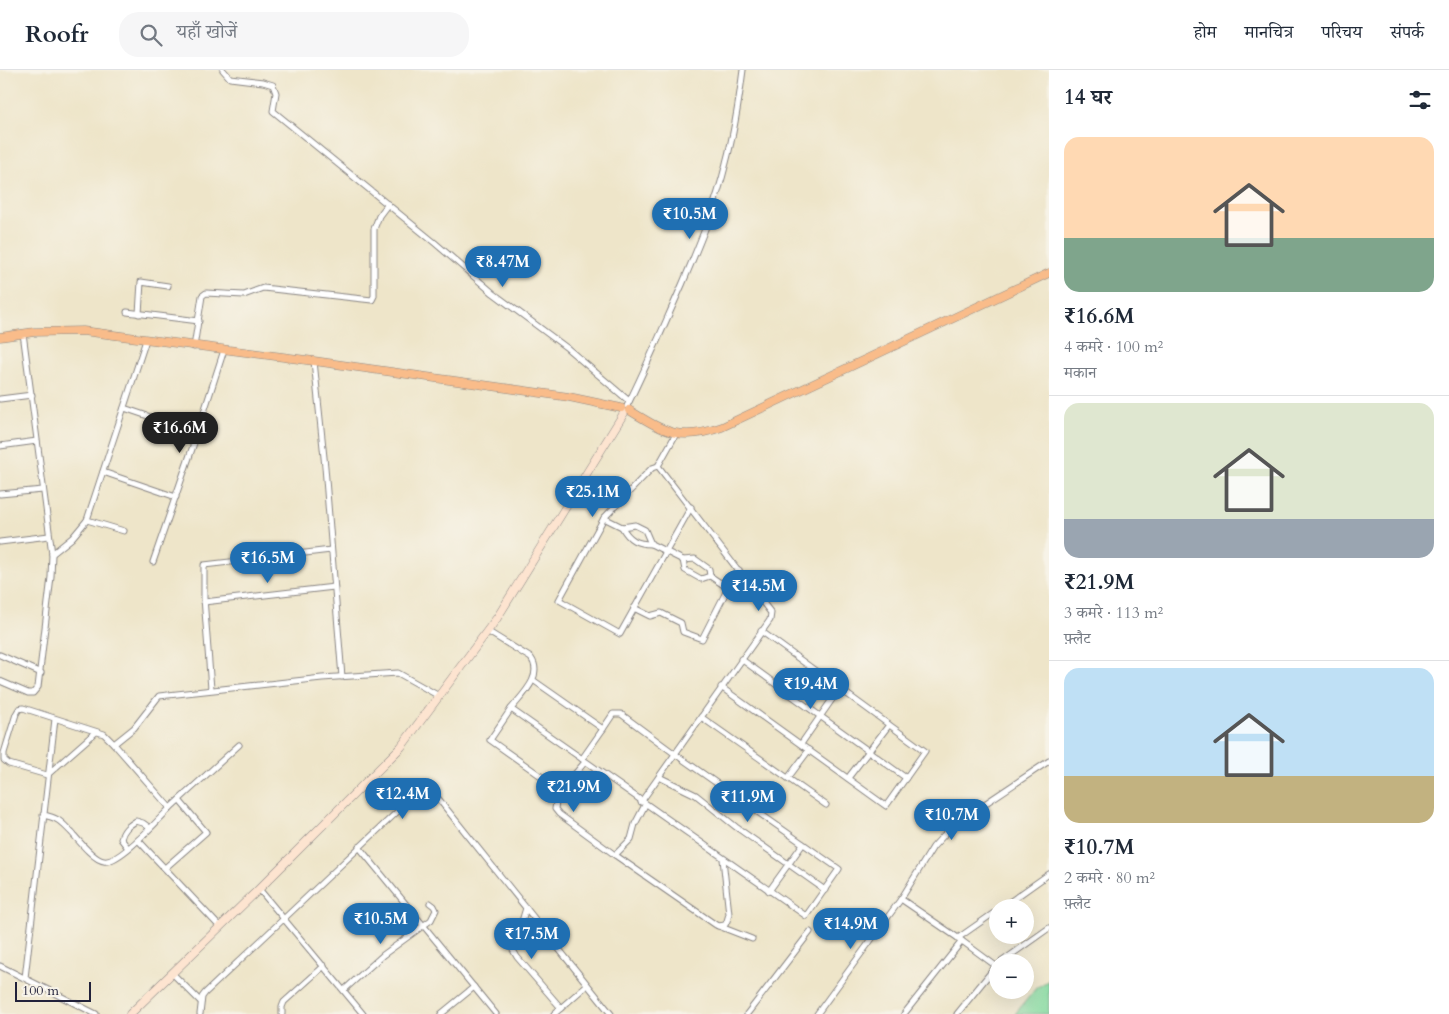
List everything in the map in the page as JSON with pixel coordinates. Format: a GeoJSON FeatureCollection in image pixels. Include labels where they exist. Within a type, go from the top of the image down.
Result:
{"type":"FeatureCollection","features":[{"type":"Feature","properties":{"kind":"main road"},"geometry":{"type":"LineString","coordinates":[[0,337],[34,332],[83,332],[314,361],[569,397],[626,408],[660,428],[676,434],[692,435],[705,434],[722,428],[1049,273]]}},
{"type":"Feature","properties":{"kind":"street"},"geometry":{"type":"LineString","coordinates":[[223,70],[230,78],[273,85],[276,92],[273,111],[494,293],[567,348],[626,408]]}},
{"type":"Feature","properties":{"kind":"street"},"geometry":{"type":"LineString","coordinates":[[130,1014],[401,747],[487,631],[626,408],[655,348],[695,255],[716,200],[739,101],[743,70]]}},
{"type":"Feature","properties":{"kind":"street"},"geometry":{"type":"LineString","coordinates":[[194,347],[202,296],[206,293],[244,295],[263,288],[372,300],[374,296],[375,224],[388,204]]}},
{"type":"Feature","properties":{"kind":"street"},"geometry":{"type":"LineString","coordinates":[[139,314],[141,282],[168,286]]}},
{"type":"Feature","properties":{"kind":"street"},"geometry":{"type":"LineString","coordinates":[[127,312],[199,321]]}},
{"type":"Feature","properties":{"kind":"street"},"geometry":{"type":"LineString","coordinates":[[0,681],[23,692],[33,693],[38,687],[51,577],[52,554],[24,334]]}},
{"type":"Feature","properties":{"kind":"street"},"geometry":{"type":"LineString","coordinates":[[52,554],[72,538],[87,520],[146,340]]}},
{"type":"Feature","properties":{"kind":"street"},"geometry":{"type":"LineString","coordinates":[[153,562],[198,433],[224,350]]}},
{"type":"Feature","properties":{"kind":"street"},"geometry":{"type":"LineString","coordinates":[[314,361],[325,467],[342,677]]}},
{"type":"Feature","properties":{"kind":"street"},"geometry":{"type":"LineString","coordinates":[[0,399],[32,395]]}},
{"type":"Feature","properties":{"kind":"street"},"geometry":{"type":"LineString","coordinates":[[124,408],[198,433]]}},
{"type":"Feature","properties":{"kind":"street"},"geometry":{"type":"LineString","coordinates":[[676,434],[658,466],[652,468],[604,518],[559,600],[620,634],[691,507]]}},
{"type":"Feature","properties":{"kind":"street"},"geometry":{"type":"LineString","coordinates":[[0,446],[37,441]]}},
{"type":"Feature","properties":{"kind":"street"},"geometry":{"type":"LineString","coordinates":[[615,855],[630,839],[643,803],[659,777],[770,620],[771,613],[658,466]]}},
{"type":"Feature","properties":{"kind":"street"},"geometry":{"type":"LineString","coordinates":[[103,472],[176,497]]}},
{"type":"Feature","properties":{"kind":"street"},"geometry":{"type":"LineString","coordinates":[[0,494],[43,490]]}},
{"type":"Feature","properties":{"kind":"street"},"geometry":{"type":"LineString","coordinates":[[604,518],[622,527],[628,538],[641,544],[651,544],[683,560],[695,559],[709,569],[710,576],[728,588]]}},
{"type":"Feature","properties":{"kind":"street"},"geometry":{"type":"LineString","coordinates":[[87,520],[124,531]]}},
{"type":"Feature","properties":{"kind":"street"},"geometry":{"type":"LineString","coordinates":[[622,527],[635,525],[645,530],[651,544]]}},
{"type":"Feature","properties":{"kind":"street"},"geometry":{"type":"LineString","coordinates":[[0,542],[49,536]]}},
{"type":"Feature","properties":{"kind":"street"},"geometry":{"type":"LineString","coordinates":[[211,689],[204,602],[204,565],[331,550]]}},
{"type":"Feature","properties":{"kind":"street"},"geometry":{"type":"LineString","coordinates":[[683,560],[685,570],[701,579],[710,576]]}},
{"type":"Feature","properties":{"kind":"street"},"geometry":{"type":"LineString","coordinates":[[634,608],[650,616],[661,613],[681,624],[683,632],[702,639],[739,570]]}},
{"type":"Feature","properties":{"kind":"street"},"geometry":{"type":"LineString","coordinates":[[204,602],[334,587]]}},
{"type":"Feature","properties":{"kind":"street"},"geometry":{"type":"LineString","coordinates":[[487,631],[531,658],[536,668],[534,680],[490,740],[562,790]]}},
{"type":"Feature","properties":{"kind":"street"},"geometry":{"type":"LineString","coordinates":[[721,687],[886,806],[925,751],[761,632]]}},
{"type":"Feature","properties":{"kind":"street"},"geometry":{"type":"LineString","coordinates":[[0,655],[41,673]]}},
{"type":"Feature","properties":{"kind":"street"},"geometry":{"type":"LineString","coordinates":[[741,659],[906,778]]}},
{"type":"Feature","properties":{"kind":"street"},"geometry":{"type":"LineString","coordinates":[[114,744],[134,728],[160,696],[211,689],[398,673],[439,696]]}},
{"type":"Feature","properties":{"kind":"street"},"geometry":{"type":"LineString","coordinates":[[534,680],[603,729]]}},
{"type":"Feature","properties":{"kind":"street"},"geometry":{"type":"LineString","coordinates":[[801,744],[840,688]]}},
{"type":"Feature","properties":{"kind":"street"},"geometry":{"type":"LineString","coordinates":[[47,775],[9,764],[3,757],[19,709],[27,708],[54,719],[104,734],[170,808]]}},
{"type":"Feature","properties":{"kind":"street"},"geometry":{"type":"LineString","coordinates":[[511,710],[583,760],[723,859],[806,916],[839,869],[621,714],[613,714],[583,760],[562,790],[554,805],[556,812],[716,925],[752,939]]}},
{"type":"Feature","properties":{"kind":"street"},"geometry":{"type":"LineString","coordinates":[[702,717],[826,805]]}},
{"type":"Feature","properties":{"kind":"street"},"geometry":{"type":"LineString","coordinates":[[24,978],[54,719]]}},
{"type":"Feature","properties":{"kind":"street"},"geometry":{"type":"LineString","coordinates":[[848,778],[889,725]]}},
{"type":"Feature","properties":{"kind":"street"},"geometry":{"type":"LineString","coordinates":[[47,775],[96,732]]}},
{"type":"Feature","properties":{"kind":"street"},"geometry":{"type":"LineString","coordinates":[[43,815],[56,817],[95,857],[104,862],[115,860],[240,745]]}},
{"type":"Feature","properties":{"kind":"street"},"geometry":{"type":"LineString","coordinates":[[788,778],[809,750]]}},
{"type":"Feature","properties":{"kind":"street"},"geometry":{"type":"LineString","coordinates":[[817,1014],[901,899],[933,847],[944,835],[959,821],[1049,761]]}},
{"type":"Feature","properties":{"kind":"street"},"geometry":{"type":"LineString","coordinates":[[659,777],[696,795],[825,890]]}},
{"type":"Feature","properties":{"kind":"street"},"geometry":{"type":"LineString","coordinates":[[200,1014],[201,1002],[205,993],[414,796],[423,788],[427,788],[433,792],[610,1014]]}},
{"type":"Feature","properties":{"kind":"street"},"geometry":{"type":"LineString","coordinates":[[165,868],[206,832],[179,800]]}},
{"type":"Feature","properties":{"kind":"street"},"geometry":{"type":"LineString","coordinates":[[128,848],[121,839],[122,832],[130,824],[136,821],[150,828]]}},
{"type":"Feature","properties":{"kind":"street"},"geometry":{"type":"LineString","coordinates":[[138,840],[220,926]]}},
{"type":"Feature","properties":{"kind":"street"},"geometry":{"type":"LineString","coordinates":[[769,891],[803,844]]}},
{"type":"Feature","properties":{"kind":"street"},"geometry":{"type":"LineString","coordinates":[[359,847],[496,1014]]}},
{"type":"Feature","properties":{"kind":"street"},"geometry":{"type":"LineString","coordinates":[[716,925],[725,925],[728,922],[729,914],[723,859]]}},
{"type":"Feature","properties":{"kind":"street"},"geometry":{"type":"LineString","coordinates":[[1014,899],[1049,874]]}},
{"type":"Feature","properties":{"kind":"street"},"geometry":{"type":"LineString","coordinates":[[259,889],[363,1014]]}},
{"type":"Feature","properties":{"kind":"street"},"geometry":{"type":"LineString","coordinates":[[901,899],[989,960]]}},
{"type":"Feature","properties":{"kind":"street"},"geometry":{"type":"LineString","coordinates":[[344,990],[383,956],[432,918],[435,912],[434,906],[430,903]]}},
{"type":"Feature","properties":{"kind":"street"},"geometry":{"type":"LineString","coordinates":[[526,908],[521,926],[513,942],[513,950],[561,1008]]}},
{"type":"Feature","properties":{"kind":"street"},"geometry":{"type":"LineString","coordinates":[[904,1014],[960,939],[989,917]]}},
{"type":"Feature","properties":{"kind":"street"},"geometry":{"type":"LineString","coordinates":[[1012,954],[1049,928]]}},
{"type":"Feature","properties":{"kind":"street"},"geometry":{"type":"LineString","coordinates":[[747,1014],[810,932]]}},
{"type":"Feature","properties":{"kind":"street"},"geometry":{"type":"LineString","coordinates":[[0,966],[96,1014]]}},
{"type":"Feature","properties":{"kind":"street"},"geometry":{"type":"LineString","coordinates":[[282,1014],[284,1002],[324,966]]}},
{"type":"Feature","properties":{"kind":"street"},"geometry":{"type":"LineString","coordinates":[[172,973],[201,1002]]}},
{"type":"Feature","properties":{"kind":"street"},"geometry":{"type":"LineString","coordinates":[[957,1014],[989,976]]}},
{"type":"Feature","properties":{"kind":"street"},"geometry":{"type":"LineString","coordinates":[[554,1014],[587,985]]}},
{"type":"Feature","properties":{"kind":"street"},"geometry":{"type":"LineString","coordinates":[[441,1014],[474,987]]}},
{"type":"Feature","properties":{"kind":"green space"},"geometry":{"type":"Polygon","coordinates":[[[1049,980],[1049,1014],[1015,1014],[1027,999],[1034,999],[1034,990],[1049,980]]]}}]}
